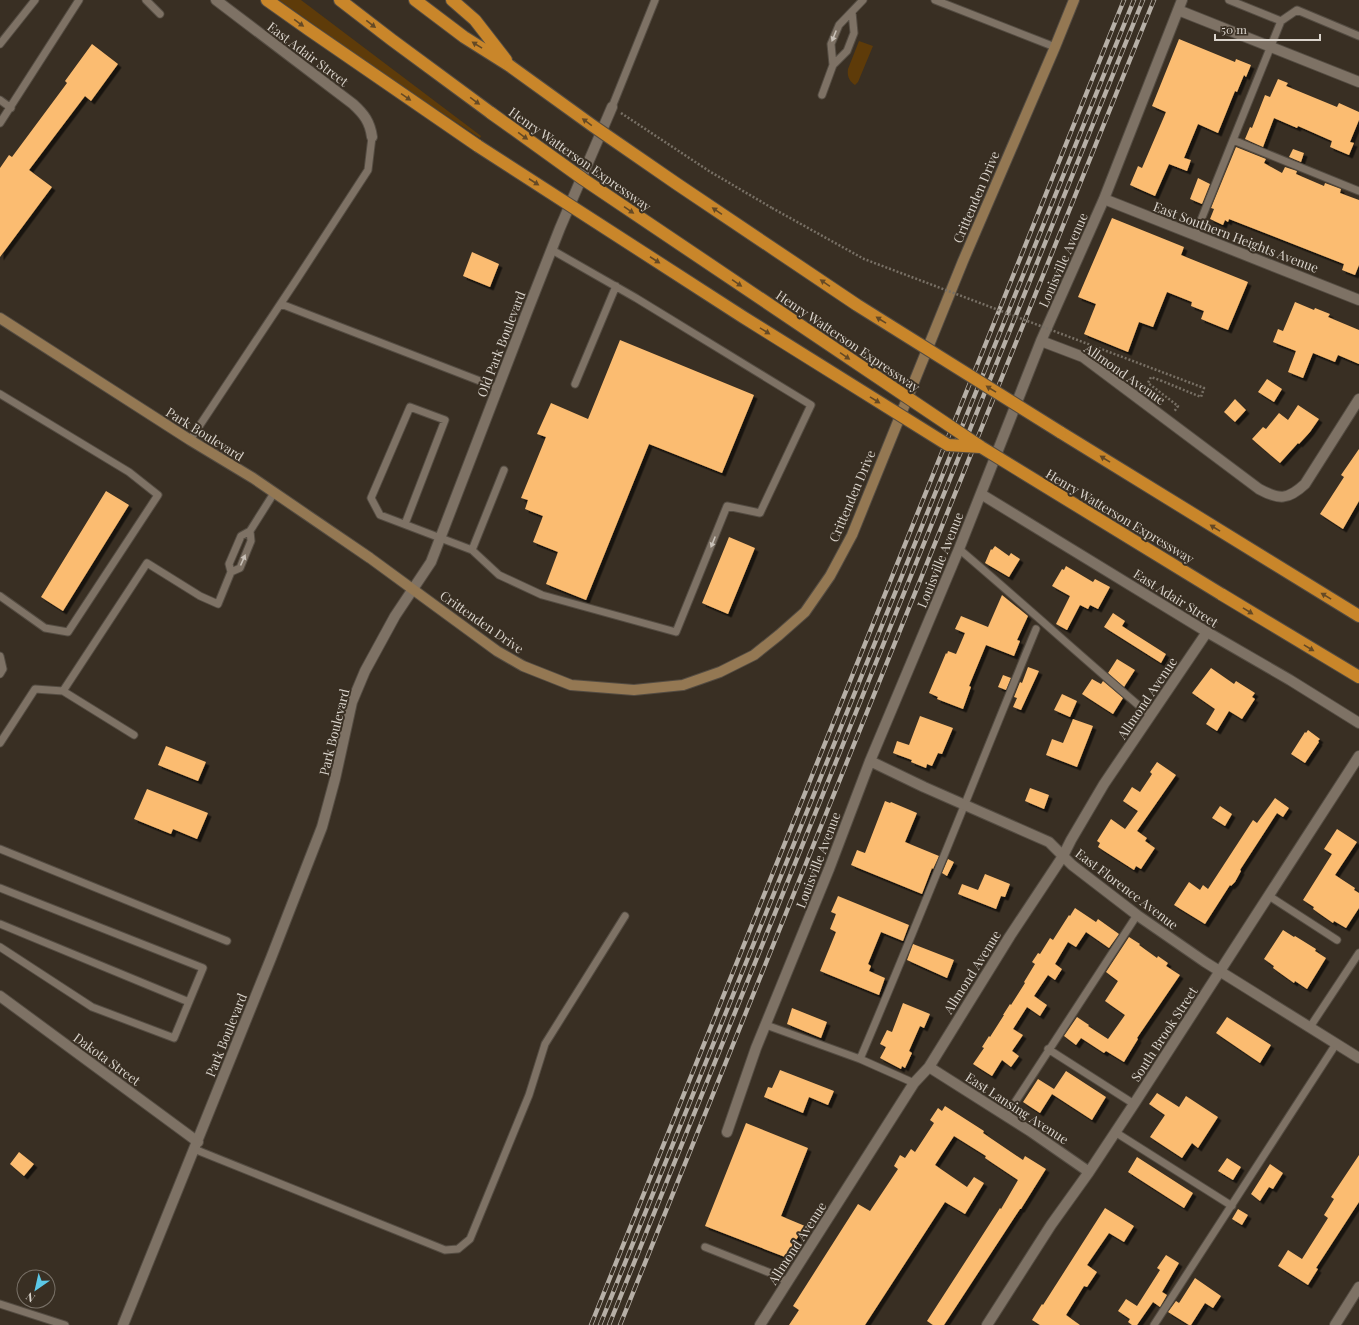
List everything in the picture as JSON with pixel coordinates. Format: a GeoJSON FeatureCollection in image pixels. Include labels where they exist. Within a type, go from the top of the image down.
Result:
{"type":"FeatureCollection","features":[{"type":"Feature","properties":{"kind":"highway"},"geometry":{"type":"LineString","coordinates":[[267,0],[478,146],[743,317],[948,445],[981,447]]}},
{"type":"Feature","properties":{"kind":"highway","name":"Henry Watterson Expressway"},"geometry":{"type":"LineString","coordinates":[[340,0],[491,113],[583,179],[981,447],[1359,677]]}},
{"type":"Feature","properties":{"kind":"highway"},"geometry":{"type":"LineString","coordinates":[[415,0],[464,37],[510,66],[670,180],[857,305],[1359,616]]}},
{"type":"Feature","properties":{"kind":"highway"},"geometry":{"type":"LineString","coordinates":[[452,0],[475,20],[510,66]]}},
{"type":"Feature","properties":{"kind":"main road","name":"Crittenden Drive"},"geometry":{"type":"LineString","coordinates":[[413,590],[497,651],[523,666],[571,685],[634,690],[683,685],[720,672],[754,655],[779,635],[804,612],[830,576],[852,535],[963,261],[1074,0]]}},
{"type":"Feature","properties":{"kind":"main road","name":"Park Boulevard"},"geometry":{"type":"LineString","coordinates":[[0,318],[274,493],[364,554],[413,590]]}},
{"type":"Feature","properties":{"kind":"street","name":"East Adair Street"},"geometry":{"type":"LineString","coordinates":[[216,0],[353,104],[368,120],[372,137]]}},
{"type":"Feature","properties":{"kind":"street","name":"Louisville Avenue"},"geometry":{"type":"LineString","coordinates":[[727,1132],[766,1025],[829,869],[870,761],[959,550],[1041,341],[1104,199],[1182,0]]}},
{"type":"Feature","properties":{"kind":"street"},"geometry":{"type":"LineString","coordinates":[[1178,10],[1359,82]]}},
{"type":"Feature","properties":{"kind":"street","name":"Old Park Boulevard"},"geometry":{"type":"LineString","coordinates":[[413,590],[431,562],[441,538],[552,250],[612,106]]}},
{"type":"Feature","properties":{"kind":"street","name":"East Southern Heights Avenue"},"geometry":{"type":"LineString","coordinates":[[1104,199],[1359,300]]}},
{"type":"Feature","properties":{"kind":"street","name":"Allmond Avenue"},"geometry":{"type":"LineString","coordinates":[[1041,341],[1083,357],[1258,489],[1270,495],[1283,497],[1296,492],[1305,484],[1359,399]]}},
{"type":"Feature","properties":{"kind":"street","name":"East Adair Street"},"geometry":{"type":"LineString","coordinates":[[981,494],[1359,723]]}},
{"type":"Feature","properties":{"kind":"street","name":"Park Boulevard"},"geometry":{"type":"LineString","coordinates":[[124,1325],[274,951],[322,827],[335,779],[352,702],[365,671],[377,648],[395,616],[413,590]]}},
{"type":"Feature","properties":{"kind":"street","name":"Allmond Avenue"},"geometry":{"type":"LineString","coordinates":[[760,1325],[914,1083],[929,1067],[1006,942],[1063,856],[1104,784],[1207,632]]}},
{"type":"Feature","properties":{"kind":"street","name":"South Brook Street"},"geometry":{"type":"LineString","coordinates":[[987,1325],[1051,1225],[1089,1172],[1134,1104],[1359,756]]}},
{"type":"Feature","properties":{"kind":"street","name":"East Florence Avenue"},"geometry":{"type":"LineString","coordinates":[[870,761],[964,805],[1049,842],[1072,865],[1137,915],[1220,972],[1359,1058]]}},
{"type":"Feature","properties":{"kind":"street","name":"Dakota Street"},"geometry":{"type":"LineString","coordinates":[[0,996],[196,1145]]}},
{"type":"Feature","properties":{"kind":"street","name":"East Lansing Avenue"},"geometry":{"type":"LineString","coordinates":[[929,1067],[1006,1116],[1089,1172]]}},
{"type":"Feature","properties":{"kind":"street"},"geometry":{"type":"LineString","coordinates":[[1335,1325],[1359,1287]]}},
{"type":"Feature","properties":{"kind":"lane"},"geometry":{"type":"LineString","coordinates":[[0,44],[35,0]]}},
{"type":"Feature","properties":{"kind":"lane"},"geometry":{"type":"LineString","coordinates":[[0,123],[79,0]]}},
{"type":"Feature","properties":{"kind":"lane"},"geometry":{"type":"LineString","coordinates":[[146,0],[160,14]]}},
{"type":"Feature","properties":{"kind":"lane"},"geometry":{"type":"LineString","coordinates":[[612,106],[655,0]]}},
{"type":"Feature","properties":{"kind":"lane"},"geometry":{"type":"LineString","coordinates":[[833,65],[831,44],[839,25],[863,0]]}},
{"type":"Feature","properties":{"kind":"lane"},"geometry":{"type":"LineString","coordinates":[[935,0],[944,2],[1055,47]]}},
{"type":"Feature","properties":{"kind":"lane"},"geometry":{"type":"LineString","coordinates":[[1229,0],[1281,21]]}},
{"type":"Feature","properties":{"kind":"lane"},"geometry":{"type":"LineString","coordinates":[[1195,235],[1281,21],[1297,10],[1359,36]]}},
{"type":"Feature","properties":{"kind":"lane"},"geometry":{"type":"LineString","coordinates":[[822,95],[833,65],[847,51],[854,33],[852,12]]}},
{"type":"Feature","properties":{"kind":"lane"},"geometry":{"type":"LineString","coordinates":[[0,100],[11,108]]}},
{"type":"Feature","properties":{"kind":"lane"},"geometry":{"type":"LineString","coordinates":[[190,440],[368,170],[372,137]]}},
{"type":"Feature","properties":{"kind":"lane"},"geometry":{"type":"LineString","coordinates":[[1233,140],[1359,191]]}},
{"type":"Feature","properties":{"kind":"lane"},"geometry":{"type":"LineString","coordinates":[[405,524],[445,420],[410,407],[371,498],[380,515],[472,550],[499,575],[542,595],[676,632],[727,506],[760,513],[811,405],[616,286],[552,250]]}},
{"type":"Feature","properties":{"kind":"lane"},"geometry":{"type":"LineString","coordinates":[[575,384],[616,286]]}},
{"type":"Feature","properties":{"kind":"lane"},"geometry":{"type":"LineString","coordinates":[[281,304],[498,388]]}},
{"type":"Feature","properties":{"kind":"lane"},"geometry":{"type":"LineString","coordinates":[[0,394],[129,472],[158,495],[68,632],[45,628],[0,596]]}},
{"type":"Feature","properties":{"kind":"lane"},"geometry":{"type":"LineString","coordinates":[[472,550],[504,470]]}},
{"type":"Feature","properties":{"kind":"lane"},"geometry":{"type":"LineString","coordinates":[[63,691],[147,563],[200,596],[218,604],[231,572],[229,564],[242,536],[250,531],[274,493]]}},
{"type":"Feature","properties":{"kind":"lane"},"geometry":{"type":"LineString","coordinates":[[231,572],[240,568],[252,541],[250,531]]}},
{"type":"Feature","properties":{"kind":"lane"},"geometry":{"type":"LineString","coordinates":[[959,550],[1028,608],[1150,715]]}},
{"type":"Feature","properties":{"kind":"lane"},"geometry":{"type":"LineString","coordinates":[[860,1059],[903,959],[1036,629]]}},
{"type":"Feature","properties":{"kind":"lane"},"geometry":{"type":"LineString","coordinates":[[0,656],[3,669],[0,674]]}},
{"type":"Feature","properties":{"kind":"lane"},"geometry":{"type":"LineString","coordinates":[[0,743],[35,689],[63,691],[134,735]]}},
{"type":"Feature","properties":{"kind":"lane"},"geometry":{"type":"LineString","coordinates":[[0,849],[227,941]]}},
{"type":"Feature","properties":{"kind":"lane"},"geometry":{"type":"LineString","coordinates":[[0,888],[203,968],[174,1038],[92,1008],[0,947]]}},
{"type":"Feature","properties":{"kind":"lane"},"geometry":{"type":"LineString","coordinates":[[1269,896],[1336,940]]}},
{"type":"Feature","properties":{"kind":"lane"},"geometry":{"type":"LineString","coordinates":[[1006,1116],[1048,1049],[1137,915]]}},
{"type":"Feature","properties":{"kind":"lane"},"geometry":{"type":"LineString","coordinates":[[196,1145],[445,1250],[458,1249],[470,1239],[529,1095],[545,1044],[625,916]]}},
{"type":"Feature","properties":{"kind":"lane"},"geometry":{"type":"LineString","coordinates":[[0,924],[189,1002]]}},
{"type":"Feature","properties":{"kind":"lane"},"geometry":{"type":"LineString","coordinates":[[1310,1027],[1359,953]]}},
{"type":"Feature","properties":{"kind":"lane"},"geometry":{"type":"LineString","coordinates":[[766,1025],[860,1059],[914,1083]]}},
{"type":"Feature","properties":{"kind":"lane"},"geometry":{"type":"LineString","coordinates":[[1154,1325],[1336,1044]]}},
{"type":"Feature","properties":{"kind":"lane"},"geometry":{"type":"LineString","coordinates":[[1048,1049],[1134,1104]]}},
{"type":"Feature","properties":{"kind":"lane"},"geometry":{"type":"LineString","coordinates":[[1115,1132],[1232,1206]]}},
{"type":"Feature","properties":{"kind":"lane"},"geometry":{"type":"LineString","coordinates":[[705,1247],[773,1274],[788,1282]]}},
{"type":"Feature","properties":{"kind":"lane"},"geometry":{"type":"LineString","coordinates":[[0,1304],[65,1325]]}},
{"type":"Feature","properties":{"kind":"path"},"geometry":{"type":"LineString","coordinates":[[612,106],[709,171],[864,259],[1204,388],[1201,397],[1151,377],[1148,383],[1178,406],[1168,420]]}},
{"type":"Feature","properties":{"kind":"shaded area"},"geometry":{"type":"Polygon","coordinates":[[[279,0],[301,0],[481,136],[480,138],[395,82],[279,0]]]}},
{"type":"Feature","properties":{"kind":"shaded area"},"geometry":{"type":"Polygon","coordinates":[[[859,41],[873,46],[858,82],[855,85],[851,82],[848,76],[848,69],[859,41]]]}},
{"type":"Feature","properties":{"kind":"building"},"geometry":{"type":"Polygon","coordinates":[[[1179,39],[1235,62],[1236,59],[1251,65],[1246,77],[1244,75],[1237,92],[1235,91],[1218,133],[1198,124],[1184,158],[1191,160],[1187,171],[1169,164],[1155,196],[1130,185],[1138,166],[1142,168],[1166,112],[1152,106],[1179,39]]]}},
{"type":"Feature","properties":{"kind":"building"},"geometry":{"type":"Polygon","coordinates":[[[92,44],[118,64],[91,101],[85,96],[29,170],[52,187],[0,257],[0,168],[9,155],[12,157],[67,83],[65,81],[92,44]]]}},
{"type":"Feature","properties":{"kind":"building"},"geometry":{"type":"Polygon","coordinates":[[[1278,79],[1288,83],[1286,86],[1337,107],[1339,103],[1359,112],[1359,120],[1350,142],[1354,143],[1349,155],[1330,147],[1332,141],[1298,126],[1297,128],[1274,118],[1263,147],[1245,139],[1250,127],[1252,128],[1265,95],[1270,97],[1278,79]]]}},
{"type":"Feature","properties":{"kind":"building"},"geometry":{"type":"Polygon","coordinates":[[[1236,147],[1266,159],[1264,163],[1282,173],[1285,167],[1297,171],[1296,174],[1324,186],[1325,183],[1341,189],[1340,193],[1359,200],[1359,265],[1355,275],[1342,270],[1344,264],[1229,219],[1228,222],[1225,220],[1223,225],[1210,219],[1214,209],[1211,208],[1236,147]]]}},
{"type":"Feature","properties":{"kind":"building"},"geometry":{"type":"Polygon","coordinates":[[[1293,149],[1304,153],[1301,162],[1289,157],[1293,149]]]}},
{"type":"Feature","properties":{"kind":"building"},"geometry":{"type":"Polygon","coordinates":[[[1198,178],[1210,184],[1202,204],[1190,199],[1198,178]]]}},
{"type":"Feature","properties":{"kind":"building"},"geometry":{"type":"Polygon","coordinates":[[[1112,218],[1184,247],[1181,255],[1248,282],[1228,330],[1201,319],[1204,311],[1191,306],[1192,302],[1167,292],[1153,327],[1139,322],[1128,352],[1084,334],[1096,304],[1078,297],[1112,218]]]}},
{"type":"Feature","properties":{"kind":"building"},"geometry":{"type":"Polygon","coordinates":[[[472,252],[499,264],[490,287],[463,276],[472,252]]]}},
{"type":"Feature","properties":{"kind":"building"},"geometry":{"type":"Polygon","coordinates":[[[1295,302],[1314,310],[1315,308],[1330,314],[1328,317],[1359,330],[1359,364],[1338,355],[1335,362],[1313,353],[1303,378],[1288,372],[1296,351],[1273,342],[1278,329],[1283,331],[1295,302]]]}},
{"type":"Feature","properties":{"kind":"building"},"geometry":{"type":"Polygon","coordinates":[[[620,340],[754,395],[722,473],[649,444],[586,600],[546,584],[558,552],[533,542],[543,516],[525,509],[528,500],[521,498],[546,437],[537,434],[551,403],[588,419],[620,340]]]}},
{"type":"Feature","properties":{"kind":"building"},"geometry":{"type":"Polygon","coordinates":[[[1267,379],[1282,389],[1274,402],[1258,392],[1267,379]]]}},
{"type":"Feature","properties":{"kind":"building"},"geometry":{"type":"Polygon","coordinates":[[[1235,399],[1246,410],[1235,422],[1224,412],[1235,399]]]}},
{"type":"Feature","properties":{"kind":"building"},"geometry":{"type":"Polygon","coordinates":[[[1298,405],[1319,419],[1310,432],[1280,463],[1252,439],[1263,427],[1266,429],[1279,413],[1288,420],[1298,405]]]}},
{"type":"Feature","properties":{"kind":"building"},"geometry":{"type":"Polygon","coordinates":[[[1359,449],[1359,501],[1343,529],[1320,514],[1344,477],[1341,475],[1359,449]]]}},
{"type":"Feature","properties":{"kind":"building"},"geometry":{"type":"Polygon","coordinates":[[[106,491],[129,505],[63,611],[41,597],[106,491]]]}},
{"type":"Feature","properties":{"kind":"building"},"geometry":{"type":"Polygon","coordinates":[[[729,537],[755,548],[728,614],[702,603],[729,537]]]}},
{"type":"Feature","properties":{"kind":"building"},"geometry":{"type":"Polygon","coordinates":[[[995,546],[1009,556],[1011,553],[1020,559],[1009,577],[985,563],[991,549],[992,550],[995,546]]]}},
{"type":"Feature","properties":{"kind":"building"},"geometry":{"type":"Polygon","coordinates":[[[1066,566],[1093,582],[1095,579],[1110,587],[1098,609],[1090,605],[1088,609],[1080,605],[1067,630],[1056,624],[1070,596],[1052,586],[1062,569],[1064,570],[1066,566]]]}},
{"type":"Feature","properties":{"kind":"building"},"geometry":{"type":"Polygon","coordinates":[[[1002,595],[1028,616],[1017,640],[1020,641],[1014,656],[986,645],[969,686],[971,687],[963,709],[937,699],[938,697],[929,693],[946,653],[947,654],[948,651],[956,654],[965,633],[955,629],[961,616],[988,627],[1002,595]]]}},
{"type":"Feature","properties":{"kind":"building"},"geometry":{"type":"Polygon","coordinates":[[[1113,613],[1125,621],[1122,626],[1166,654],[1161,663],[1104,627],[1113,613]]]}},
{"type":"Feature","properties":{"kind":"building"},"geometry":{"type":"Polygon","coordinates":[[[1117,659],[1135,670],[1124,687],[1108,673],[1117,659]]]}},
{"type":"Feature","properties":{"kind":"building"},"geometry":{"type":"Polygon","coordinates":[[[1028,667],[1039,671],[1021,710],[1013,707],[1017,698],[1014,697],[1020,682],[1022,683],[1028,667]]]}},
{"type":"Feature","properties":{"kind":"building"},"geometry":{"type":"Polygon","coordinates":[[[1211,668],[1234,684],[1236,681],[1255,693],[1252,697],[1255,699],[1242,719],[1229,711],[1217,731],[1206,724],[1215,709],[1192,693],[1211,668]]]}},
{"type":"Feature","properties":{"kind":"building"},"geometry":{"type":"Polygon","coordinates":[[[1003,675],[1011,678],[1006,690],[998,687],[1003,675]]]}},
{"type":"Feature","properties":{"kind":"building"},"geometry":{"type":"Polygon","coordinates":[[[1092,679],[1101,684],[1103,681],[1123,698],[1113,714],[1082,694],[1092,679]]]}},
{"type":"Feature","properties":{"kind":"building"},"geometry":{"type":"Polygon","coordinates":[[[1062,694],[1077,701],[1070,717],[1054,710],[1062,694]]]}},
{"type":"Feature","properties":{"kind":"building"},"geometry":{"type":"Polygon","coordinates":[[[920,716],[953,728],[942,754],[938,753],[932,766],[927,764],[926,768],[911,762],[912,760],[893,753],[897,741],[909,745],[920,716]]]}},
{"type":"Feature","properties":{"kind":"building"},"geometry":{"type":"Polygon","coordinates":[[[1073,719],[1093,726],[1077,767],[1046,755],[1052,739],[1063,743],[1073,719]]]}},
{"type":"Feature","properties":{"kind":"building"},"geometry":{"type":"Polygon","coordinates":[[[1308,730],[1320,739],[1305,763],[1291,754],[1305,732],[1306,733],[1308,730]]]}},
{"type":"Feature","properties":{"kind":"building"},"geometry":{"type":"Polygon","coordinates":[[[166,746],[206,762],[198,781],[158,765],[166,746]]]}},
{"type":"Feature","properties":{"kind":"building"},"geometry":{"type":"Polygon","coordinates":[[[1157,762],[1176,775],[1137,831],[1147,838],[1145,841],[1155,848],[1141,869],[1136,866],[1134,870],[1098,847],[1100,843],[1097,841],[1111,819],[1125,829],[1138,811],[1123,801],[1132,787],[1140,792],[1152,774],[1150,772],[1157,762]]]}},
{"type":"Feature","properties":{"kind":"building"},"geometry":{"type":"Polygon","coordinates":[[[1030,788],[1049,795],[1044,809],[1025,801],[1030,788]]]}},
{"type":"Feature","properties":{"kind":"building"},"geometry":{"type":"Polygon","coordinates":[[[147,789],[208,813],[197,839],[173,829],[171,834],[134,819],[147,789]]]}},
{"type":"Feature","properties":{"kind":"building"},"geometry":{"type":"Polygon","coordinates":[[[1275,798],[1289,808],[1283,817],[1277,813],[1240,870],[1241,871],[1235,882],[1231,886],[1230,885],[1205,924],[1174,905],[1189,882],[1200,890],[1203,885],[1208,889],[1253,820],[1257,823],[1275,798]]]}},
{"type":"Feature","properties":{"kind":"building"},"geometry":{"type":"Polygon","coordinates":[[[885,801],[917,813],[905,842],[939,856],[933,869],[932,868],[922,894],[851,865],[857,850],[865,853],[885,801]]]}},
{"type":"Feature","properties":{"kind":"building"},"geometry":{"type":"Polygon","coordinates":[[[1220,806],[1232,814],[1225,826],[1212,818],[1220,806]]]}},
{"type":"Feature","properties":{"kind":"building"},"geometry":{"type":"Polygon","coordinates":[[[1337,829],[1357,842],[1335,875],[1355,888],[1354,890],[1359,893],[1359,908],[1346,928],[1334,921],[1333,923],[1303,900],[1332,854],[1324,849],[1337,829]]]}},
{"type":"Feature","properties":{"kind":"building"},"geometry":{"type":"Polygon","coordinates":[[[948,859],[954,862],[947,876],[942,873],[948,859]]]}},
{"type":"Feature","properties":{"kind":"building"},"geometry":{"type":"Polygon","coordinates":[[[985,874],[1010,884],[1005,897],[1001,896],[996,909],[958,894],[962,884],[978,890],[985,874]]]}},
{"type":"Feature","properties":{"kind":"building"},"geometry":{"type":"Polygon","coordinates":[[[838,896],[909,925],[903,941],[881,932],[868,964],[871,966],[869,971],[885,978],[879,995],[820,971],[836,932],[830,929],[836,914],[831,912],[838,896]]]}},
{"type":"Feature","properties":{"kind":"building"},"geometry":{"type":"Polygon","coordinates":[[[1075,908],[1096,922],[1098,919],[1119,934],[1109,948],[1086,932],[1076,947],[1068,942],[1055,964],[1062,969],[1055,980],[1048,975],[1034,996],[1047,1005],[1040,1016],[1027,1007],[1013,1029],[1023,1035],[1012,1051],[1019,1056],[1011,1067],[1002,1060],[992,1076],[973,1064],[984,1048],[982,1047],[989,1036],[990,1037],[1025,983],[1024,982],[1035,964],[1032,962],[1038,953],[1040,954],[1050,938],[1053,940],[1075,908]]]}},
{"type":"Feature","properties":{"kind":"building"},"geometry":{"type":"Polygon","coordinates":[[[1283,930],[1316,949],[1315,951],[1326,958],[1307,989],[1295,981],[1294,983],[1273,968],[1274,966],[1264,959],[1283,930]]]}},
{"type":"Feature","properties":{"kind":"building"},"geometry":{"type":"Polygon","coordinates":[[[1129,937],[1157,958],[1158,956],[1168,963],[1166,966],[1180,975],[1137,1038],[1138,1039],[1124,1062],[1106,1051],[1104,1053],[1081,1038],[1076,1045],[1064,1036],[1077,1017],[1108,1039],[1125,1015],[1105,1001],[1118,981],[1106,972],[1129,937]]]}},
{"type":"Feature","properties":{"kind":"building"},"geometry":{"type":"Polygon","coordinates":[[[913,944],[954,960],[947,978],[907,960],[913,944]]]}},
{"type":"Feature","properties":{"kind":"building"},"geometry":{"type":"Polygon","coordinates":[[[903,1003],[930,1014],[924,1028],[920,1026],[909,1051],[912,1053],[905,1068],[902,1066],[901,1069],[880,1058],[886,1047],[880,1044],[887,1030],[892,1032],[903,1003]]]}},
{"type":"Feature","properties":{"kind":"building"},"geometry":{"type":"Polygon","coordinates":[[[792,1008],[827,1022],[821,1038],[787,1024],[792,1008]]]}},
{"type":"Feature","properties":{"kind":"building"},"geometry":{"type":"Polygon","coordinates":[[[1227,1017],[1271,1045],[1260,1063],[1216,1033],[1227,1017]]]}},
{"type":"Feature","properties":{"kind":"building"},"geometry":{"type":"Polygon","coordinates":[[[780,1070],[834,1091],[828,1105],[809,1097],[803,1113],[764,1097],[768,1087],[772,1088],[780,1070]]]}},
{"type":"Feature","properties":{"kind":"building"},"geometry":{"type":"Polygon","coordinates":[[[1066,1071],[1106,1097],[1092,1120],[1052,1094],[1040,1113],[1023,1102],[1038,1079],[1054,1089],[1066,1071]]]}},
{"type":"Feature","properties":{"kind":"building"},"geometry":{"type":"Polygon","coordinates":[[[1157,1093],[1179,1107],[1186,1096],[1218,1117],[1198,1148],[1192,1143],[1182,1158],[1150,1137],[1165,1115],[1149,1104],[1157,1093]]]}},
{"type":"Feature","properties":{"kind":"building"},"geometry":{"type":"Polygon","coordinates":[[[945,1106],[984,1131],[983,1133],[1023,1160],[1025,1156],[1046,1169],[944,1325],[933,1325],[927,1321],[1000,1208],[1001,1209],[1018,1180],[985,1158],[986,1156],[954,1136],[935,1165],[967,1187],[974,1177],[984,1183],[965,1214],[945,1202],[865,1325],[789,1325],[799,1310],[793,1306],[858,1204],[870,1211],[898,1169],[894,1166],[900,1155],[905,1158],[911,1149],[915,1152],[934,1123],[930,1120],[938,1108],[942,1111],[945,1106]]]}},
{"type":"Feature","properties":{"kind":"building"},"geometry":{"type":"Polygon","coordinates":[[[746,1123],[808,1148],[781,1216],[805,1226],[785,1257],[705,1226],[746,1123]]]}},
{"type":"Feature","properties":{"kind":"building"},"geometry":{"type":"Polygon","coordinates":[[[19,1152],[34,1164],[24,1176],[10,1164],[19,1152]]]}},
{"type":"Feature","properties":{"kind":"building"},"geometry":{"type":"Polygon","coordinates":[[[1359,1155],[1359,1202],[1316,1268],[1318,1269],[1308,1285],[1278,1266],[1288,1250],[1302,1259],[1328,1218],[1324,1215],[1334,1199],[1331,1197],[1359,1155]]]}},
{"type":"Feature","properties":{"kind":"building"},"geometry":{"type":"Polygon","coordinates":[[[1137,1157],[1193,1193],[1184,1208],[1128,1172],[1137,1157]]]}},
{"type":"Feature","properties":{"kind":"building"},"geometry":{"type":"Polygon","coordinates":[[[1227,1158],[1241,1167],[1233,1180],[1218,1171],[1227,1158]]]}},
{"type":"Feature","properties":{"kind":"building"},"geometry":{"type":"Polygon","coordinates":[[[1270,1164],[1283,1173],[1273,1189],[1269,1187],[1260,1201],[1251,1194],[1270,1164]]]}},
{"type":"Feature","properties":{"kind":"building"},"geometry":{"type":"Polygon","coordinates":[[[1105,1208],[1134,1226],[1124,1242],[1109,1233],[1087,1265],[1097,1272],[1087,1287],[1084,1286],[1066,1315],[1080,1325],[1040,1325],[1032,1320],[1105,1208]]]}},
{"type":"Feature","properties":{"kind":"building"},"geometry":{"type":"Polygon","coordinates":[[[1238,1209],[1248,1215],[1242,1225],[1232,1219],[1238,1209]]]}},
{"type":"Feature","properties":{"kind":"building"},"geometry":{"type":"Polygon","coordinates":[[[1166,1255],[1179,1263],[1162,1292],[1167,1295],[1160,1307],[1153,1302],[1137,1325],[1132,1325],[1128,1322],[1130,1319],[1118,1311],[1126,1299],[1137,1306],[1160,1270],[1157,1268],[1166,1255]]]}},
{"type":"Feature","properties":{"kind":"building"},"geometry":{"type":"Polygon","coordinates":[[[1195,1278],[1221,1296],[1213,1308],[1205,1303],[1191,1325],[1189,1325],[1168,1312],[1176,1301],[1179,1303],[1195,1278]]]}},
{"type":"Feature","properties":{"kind":"railway"},"geometry":{"type":"LineString","coordinates":[[591,1325],[1124,0]]}},
{"type":"Feature","properties":{"kind":"railway"},"geometry":{"type":"LineString","coordinates":[[600,1325],[1134,0]]}},
{"type":"Feature","properties":{"kind":"railway"},"geometry":{"type":"LineString","coordinates":[[609,1325],[1143,0]]}},
{"type":"Feature","properties":{"kind":"railway"},"geometry":{"type":"LineString","coordinates":[[620,1325],[1154,0]]}}]}
